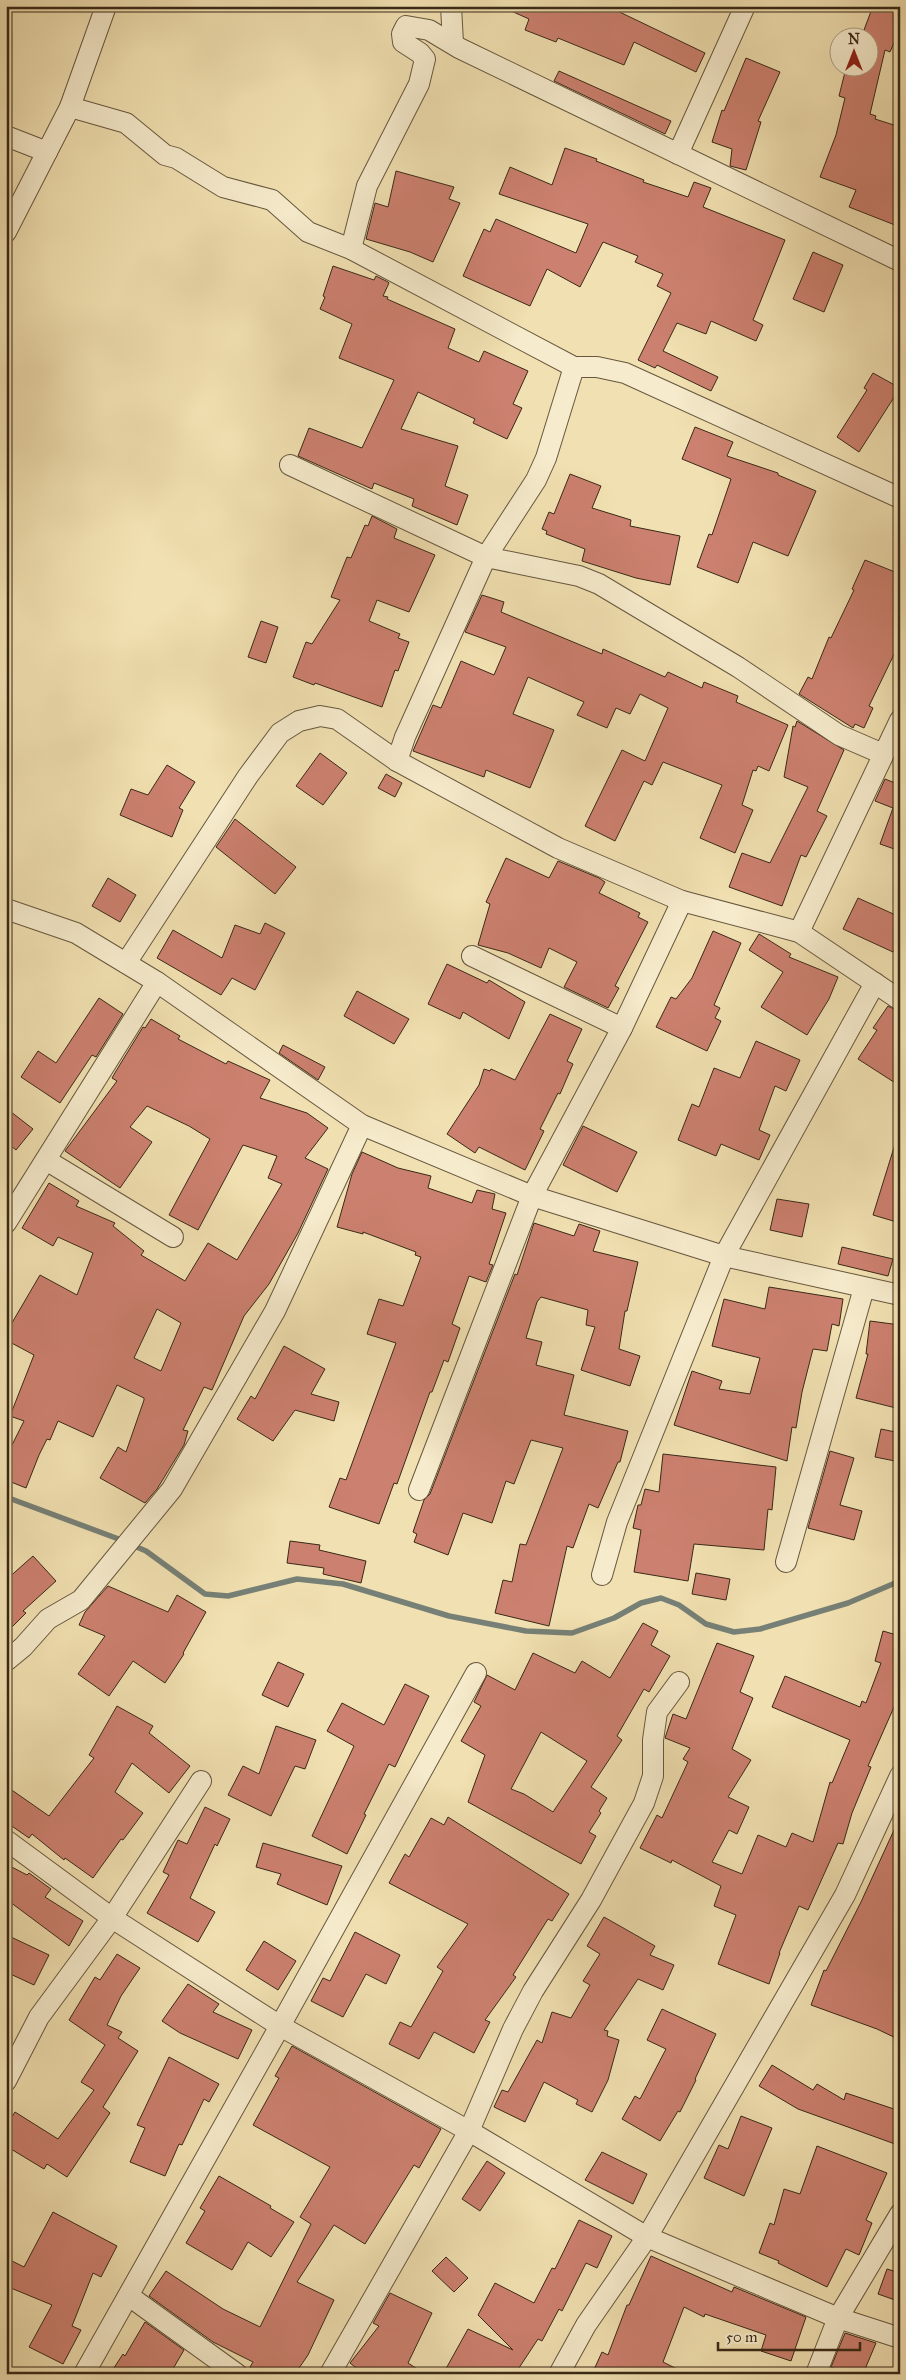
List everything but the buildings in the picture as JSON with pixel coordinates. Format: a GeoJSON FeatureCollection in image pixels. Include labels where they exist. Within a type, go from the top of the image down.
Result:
{"type":"FeatureCollection","features":[{"type":"Feature","properties":{"kind":"street"},"geometry":{"type":"LineString","coordinates":[[6,232],[70,107],[106,6]]}},
{"type":"Feature","properties":{"kind":"street"},"geometry":{"type":"LineString","coordinates":[[451,6],[453,43]]}},
{"type":"Feature","properties":{"kind":"street"},"geometry":{"type":"LineString","coordinates":[[678,154],[745,6]]}},
{"type":"Feature","properties":{"kind":"street"},"geometry":{"type":"LineString","coordinates":[[351,249],[367,186],[419,84],[425,59],[420,53],[403,42],[402,34],[406,26],[429,30],[678,154],[900,261]]}},
{"type":"Feature","properties":{"kind":"street"},"geometry":{"type":"LineString","coordinates":[[70,107],[126,123],[165,155],[176,158],[223,187],[272,200],[308,232],[351,249],[574,367],[597,367],[626,373],[900,498]]}},
{"type":"Feature","properties":{"kind":"street"},"geometry":{"type":"LineString","coordinates":[[6,136],[47,152]]}},
{"type":"Feature","properties":{"kind":"street"},"geometry":{"type":"LineString","coordinates":[[397,761],[405,737],[486,557],[539,473],[546,458],[574,367]]}},
{"type":"Feature","properties":{"kind":"street"},"geometry":{"type":"LineString","coordinates":[[290,465],[486,557],[579,576],[599,584],[738,667],[839,735],[884,754]]}},
{"type":"Feature","properties":{"kind":"street"},"geometry":{"type":"LineString","coordinates":[[126,963],[248,776],[280,733],[299,722],[320,716],[337,719],[397,761],[558,848],[682,901],[799,932],[900,1000]]}},
{"type":"Feature","properties":{"kind":"street"},"geometry":{"type":"LineString","coordinates":[[799,932],[900,720]]}},
{"type":"Feature","properties":{"kind":"street"},"geometry":{"type":"LineString","coordinates":[[419,1490],[532,1196],[622,1028],[682,901]]}},
{"type":"Feature","properties":{"kind":"street"},"geometry":{"type":"LineString","coordinates":[[6,909],[76,934],[126,963],[157,982],[362,1125],[532,1196],[724,1256],[900,1296]]}},
{"type":"Feature","properties":{"kind":"street"},"geometry":{"type":"LineString","coordinates":[[472,956],[622,1028]]}},
{"type":"Feature","properties":{"kind":"street"},"geometry":{"type":"LineString","coordinates":[[6,1223],[157,982]]}},
{"type":"Feature","properties":{"kind":"street"},"geometry":{"type":"LineString","coordinates":[[602,1575],[617,1522],[724,1256],[875,983]]}},
{"type":"Feature","properties":{"kind":"street"},"geometry":{"type":"LineString","coordinates":[[6,1661],[23,1647],[48,1619],[66,1610],[86,1595],[172,1489],[275,1311],[362,1125]]}},
{"type":"Feature","properties":{"kind":"street"},"geometry":{"type":"LineString","coordinates":[[46,1160],[173,1237]]}},
{"type":"Feature","properties":{"kind":"street"},"geometry":{"type":"LineString","coordinates":[[786,1562],[864,1288]]}},
{"type":"Feature","properties":{"kind":"street"},"geometry":{"type":"LineString","coordinates":[[84,2374],[476,1673]]}},
{"type":"Feature","properties":{"kind":"street"},"geometry":{"type":"LineString","coordinates":[[330,2374],[469,2131],[513,2029],[533,1991],[591,1900],[644,1804],[653,1776],[653,1740],[656,1712],[679,1682]]}},
{"type":"Feature","properties":{"kind":"street"},"geometry":{"type":"LineString","coordinates":[[559,2374],[586,2325],[647,2237],[844,1894],[900,1776]]}},
{"type":"Feature","properties":{"kind":"street"},"geometry":{"type":"LineString","coordinates":[[6,2081],[39,2017],[112,1918],[201,1781]]}},
{"type":"Feature","properties":{"kind":"street"},"geometry":{"type":"LineString","coordinates":[[6,1840],[112,1918],[280,2026],[469,2131],[647,2237],[838,2318],[900,2338]]}},
{"type":"Feature","properties":{"kind":"street"},"geometry":{"type":"LineString","coordinates":[[816,2374],[838,2318],[900,2214]]}},
{"type":"Feature","properties":{"kind":"street"},"geometry":{"type":"LineString","coordinates":[[129,2296],[238,2374]]}},
{"type":"Feature","properties":{"kind":"waterway"},"geometry":{"type":"LineString","coordinates":[[6,1497],[124,1541]]}},
{"type":"Feature","properties":{"kind":"waterway"},"geometry":{"type":"LineString","coordinates":[[132,1545],[146,1551],[205,1594],[228,1596],[297,1579],[343,1584],[449,1616],[526,1631],[572,1633],[614,1618],[641,1603],[661,1598],[679,1605],[706,1624],[734,1632],[760,1629],[848,1603],[900,1581]]}}]}
